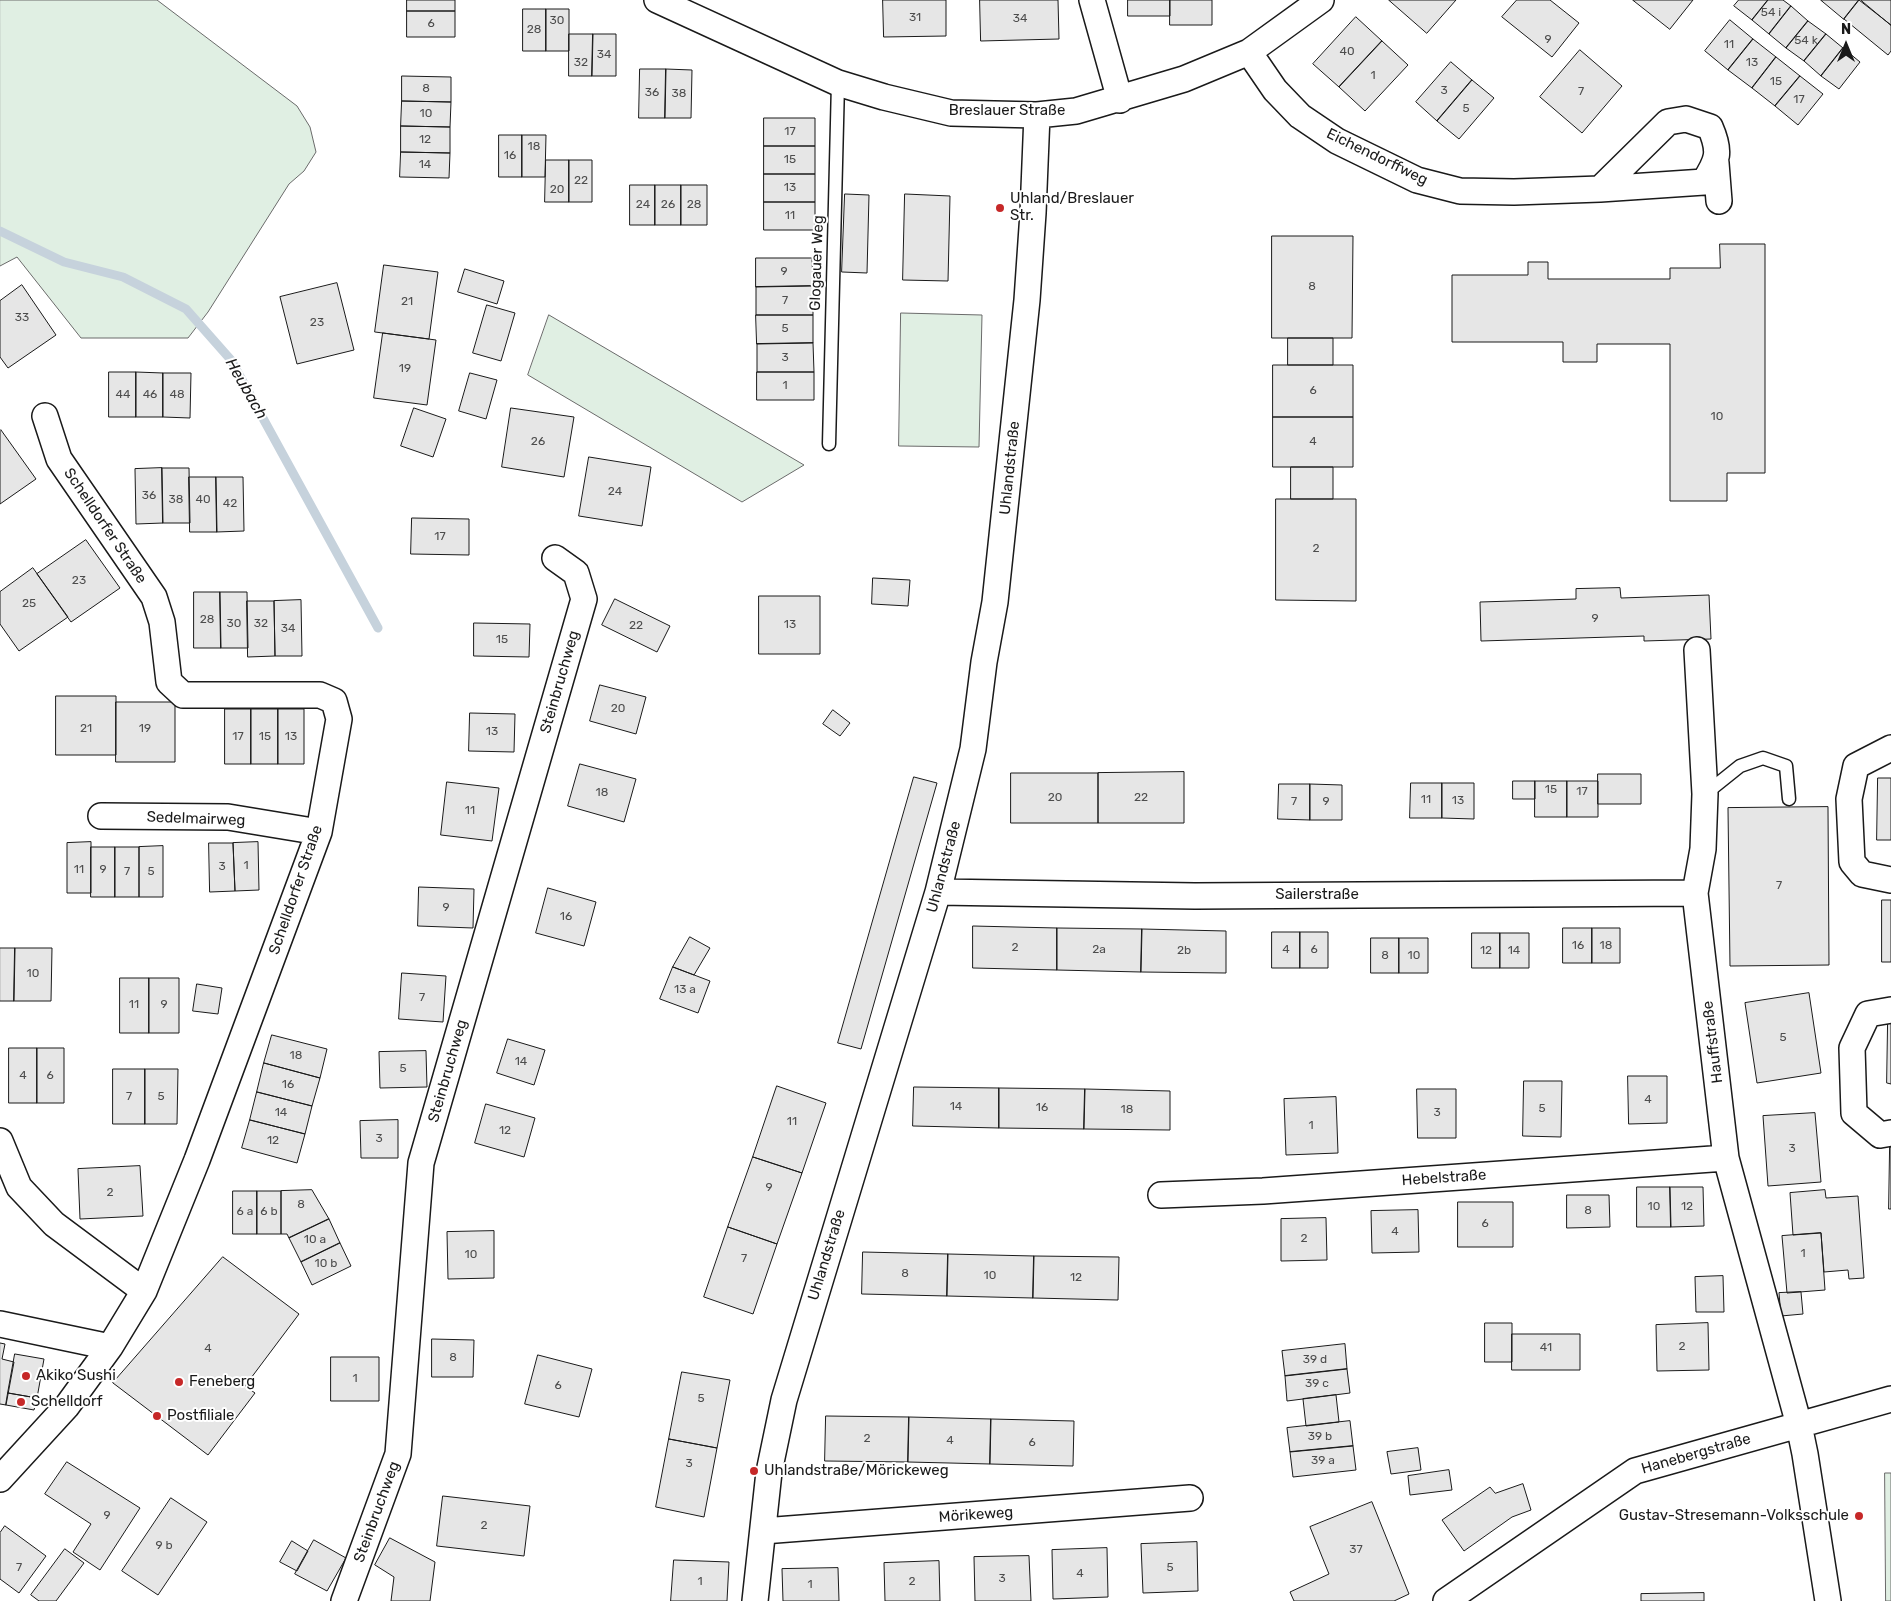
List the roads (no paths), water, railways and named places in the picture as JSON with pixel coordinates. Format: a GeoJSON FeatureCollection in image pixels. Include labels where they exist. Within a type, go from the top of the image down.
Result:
{"type":"FeatureCollection","features":[{"type":"Feature","properties":{"kind":"street","name":"Breslauer Straße"},"geometry":{"type":"LineString","coordinates":[[657,0],[838,83],[884,97],[951,113],[1037,115],[1076,111],[1120,100],[1184,79],[1248,52],[1322,0]]}},
{"type":"Feature","properties":{"kind":"street"},"geometry":{"type":"LineString","coordinates":[[1092,0],[1120,100]]}},
{"type":"Feature","properties":{"kind":"street","name":"Eichendorffweg"},"geometry":{"type":"LineString","coordinates":[[1248,52],[1275,90],[1300,116],[1338,141],[1417,180],[1460,191],[1514,192],[1600,189],[1704,182],[1716,163]]}},
{"type":"Feature","properties":{"kind":"street","name":"Uhlandstraße"},"geometry":{"type":"LineString","coordinates":[[755,1601],[769,1472],[784,1400],[938,892],[973,750],[984,662],[995,602],[1027,300],[1037,115]]}},
{"type":"Feature","properties":{"kind":"street"},"geometry":{"type":"LineString","coordinates":[[1600,189],[1668,122],[1686,119],[1710,127],[1716,142],[1719,201]]}},
{"type":"Feature","properties":{"kind":"street","name":"Schelldorfer Straße"},"geometry":{"type":"LineString","coordinates":[[0,1479],[67,1406],[110,1347],[144,1291],[197,1160],[319,832],[339,718],[334,701],[320,695],[183,695],[169,682],[162,622],[154,597],[59,459],[45,416]]}},
{"type":"Feature","properties":{"kind":"street","name":"Steinbruchweg"},"geometry":{"type":"LineString","coordinates":[[344,1601],[398,1454],[421,1163],[584,600],[576,573],[555,558]]}},
{"type":"Feature","properties":{"kind":"street","name":"Hauffstraße"},"geometry":{"type":"LineString","coordinates":[[1697,650],[1705,794],[1703,849],[1695,893],[1726,1158],[1806,1454],[1828,1601]]}},
{"type":"Feature","properties":{"kind":"street"},"geometry":{"type":"LineString","coordinates":[[1891,748],[1856,766],[1849,798],[1852,862],[1862,874],[1891,880]]}},
{"type":"Feature","properties":{"kind":"street","name":"Sedelmairweg"},"geometry":{"type":"LineString","coordinates":[[101,816],[228,817],[319,832]]}},
{"type":"Feature","properties":{"kind":"street","name":"Sailerstraße"},"geometry":{"type":"LineString","coordinates":[[938,892],[1196,896],[1695,893]]}},
{"type":"Feature","properties":{"kind":"street"},"geometry":{"type":"LineString","coordinates":[[1891,1010],[1868,1014],[1852,1048],[1854,1113],[1880,1135],[1891,1133]]}},
{"type":"Feature","properties":{"kind":"street"},"geometry":{"type":"LineString","coordinates":[[0,1141],[19,1187],[54,1224],[144,1291]]}},
{"type":"Feature","properties":{"kind":"street","name":"Hebelstraße"},"geometry":{"type":"LineString","coordinates":[[1161,1195],[1283,1189],[1726,1158]]}},
{"type":"Feature","properties":{"kind":"street"},"geometry":{"type":"LineString","coordinates":[[0,1324],[110,1347]]}},
{"type":"Feature","properties":{"kind":"street","name":"Hanebergstraße"},"geometry":{"type":"LineString","coordinates":[[1446,1601],[1635,1471],[1891,1399]]}},
{"type":"Feature","properties":{"kind":"street","name":"Mörikeweg"},"geometry":{"type":"LineString","coordinates":[[763,1531],[1190,1498]]}},
{"type":"Feature","properties":{"kind":"lane","name":"Glogauer Weg"},"geometry":{"type":"LineString","coordinates":[[829,444],[838,83]]}},
{"type":"Feature","properties":{"kind":"lane"},"geometry":{"type":"LineString","coordinates":[[1705,794],[1740,766],[1762,758],[1786,766],[1789,799]]}},
{"type":"Feature","properties":{"kind":"waterway","name":"Heubach"},"geometry":{"type":"LineString","coordinates":[[0,231],[64,262],[123,277],[186,309],[231,360],[378,628]]}},
{"type":"Feature","properties":{"kind":"place","name":"Uhland/Breslauer Str."},"geometry":{"type":"Point","coordinates":[1000,208]}},
{"type":"Feature","properties":{"kind":"place","name":"Akiko Sushi"},"geometry":{"type":"Point","coordinates":[26,1376]}},
{"type":"Feature","properties":{"kind":"place","name":"Feneberg"},"geometry":{"type":"Point","coordinates":[179,1382]}},
{"type":"Feature","properties":{"kind":"place","name":"Schelldorf"},"geometry":{"type":"Point","coordinates":[21,1402]}},
{"type":"Feature","properties":{"kind":"place","name":"Postfiliale"},"geometry":{"type":"Point","coordinates":[157,1416]}},
{"type":"Feature","properties":{"kind":"place","name":"Uhlandstraße/Mörickeweg"},"geometry":{"type":"Point","coordinates":[754,1471]}},
{"type":"Feature","properties":{"kind":"place","name":"Gustav-Stresemann-Volksschule"},"geometry":{"type":"Point","coordinates":[1859,1516]}}]}
